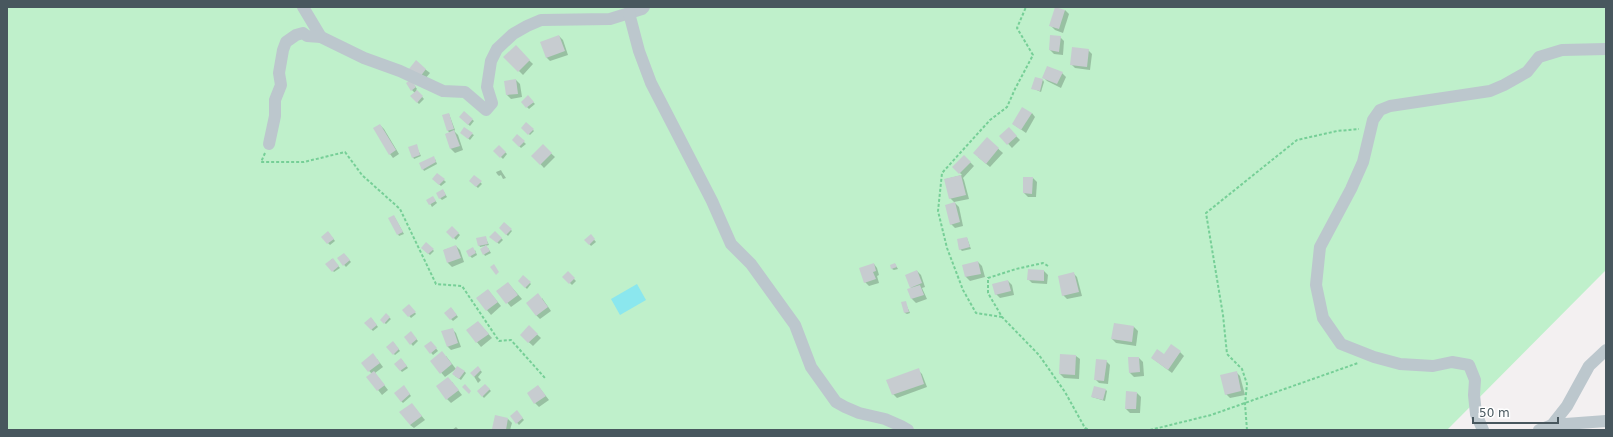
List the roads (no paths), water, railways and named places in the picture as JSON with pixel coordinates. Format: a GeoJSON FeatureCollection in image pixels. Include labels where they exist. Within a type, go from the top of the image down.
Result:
{"type":"FeatureCollection","features":[{"type":"Feature","properties":{"kind":"street"},"geometry":{"type":"LineString","coordinates":[[303,7],[321,37]]}},
{"type":"Feature","properties":{"kind":"street"},"geometry":{"type":"LineString","coordinates":[[269,144],[276,116],[275,100],[281,85],[279,74],[283,50],[286,42],[303,32],[307,36],[321,37],[364,58],[400,71],[443,91],[465,92],[486,110],[492,103],[487,88],[491,61],[497,49],[513,34],[541,20],[610,19],[644,7]]}},
{"type":"Feature","properties":{"kind":"street"},"geometry":{"type":"LineString","coordinates":[[629,13],[633,32],[651,83],[712,201],[731,244],[751,264],[780,302],[795,325],[811,367],[836,402],[859,413],[885,419],[908,430]]}},
{"type":"Feature","properties":{"kind":"street"},"geometry":{"type":"LineString","coordinates":[[1483,430],[1476,414],[1474,380],[1469,365],[1452,362],[1432,366],[1400,364],[1374,357],[1341,344],[1323,318],[1316,285],[1320,247],[1351,190],[1363,162],[1373,120],[1380,110],[1390,106],[1490,91],[1504,86],[1526,72],[1539,57],[1562,50],[1606,49]]}},
{"type":"Feature","properties":{"kind":"street"},"geometry":{"type":"LineString","coordinates":[[1552,425],[1566,406],[1589,366],[1606,350]]}},
{"type":"Feature","properties":{"kind":"street"},"geometry":{"type":"LineString","coordinates":[[1538,430],[1552,425],[1606,423]]}},
{"type":"Feature","properties":{"kind":"water"},"geometry":{"type":"Polygon","coordinates":[[[637,284],[646,300],[620,315],[611,299],[637,284]]]}}]}
